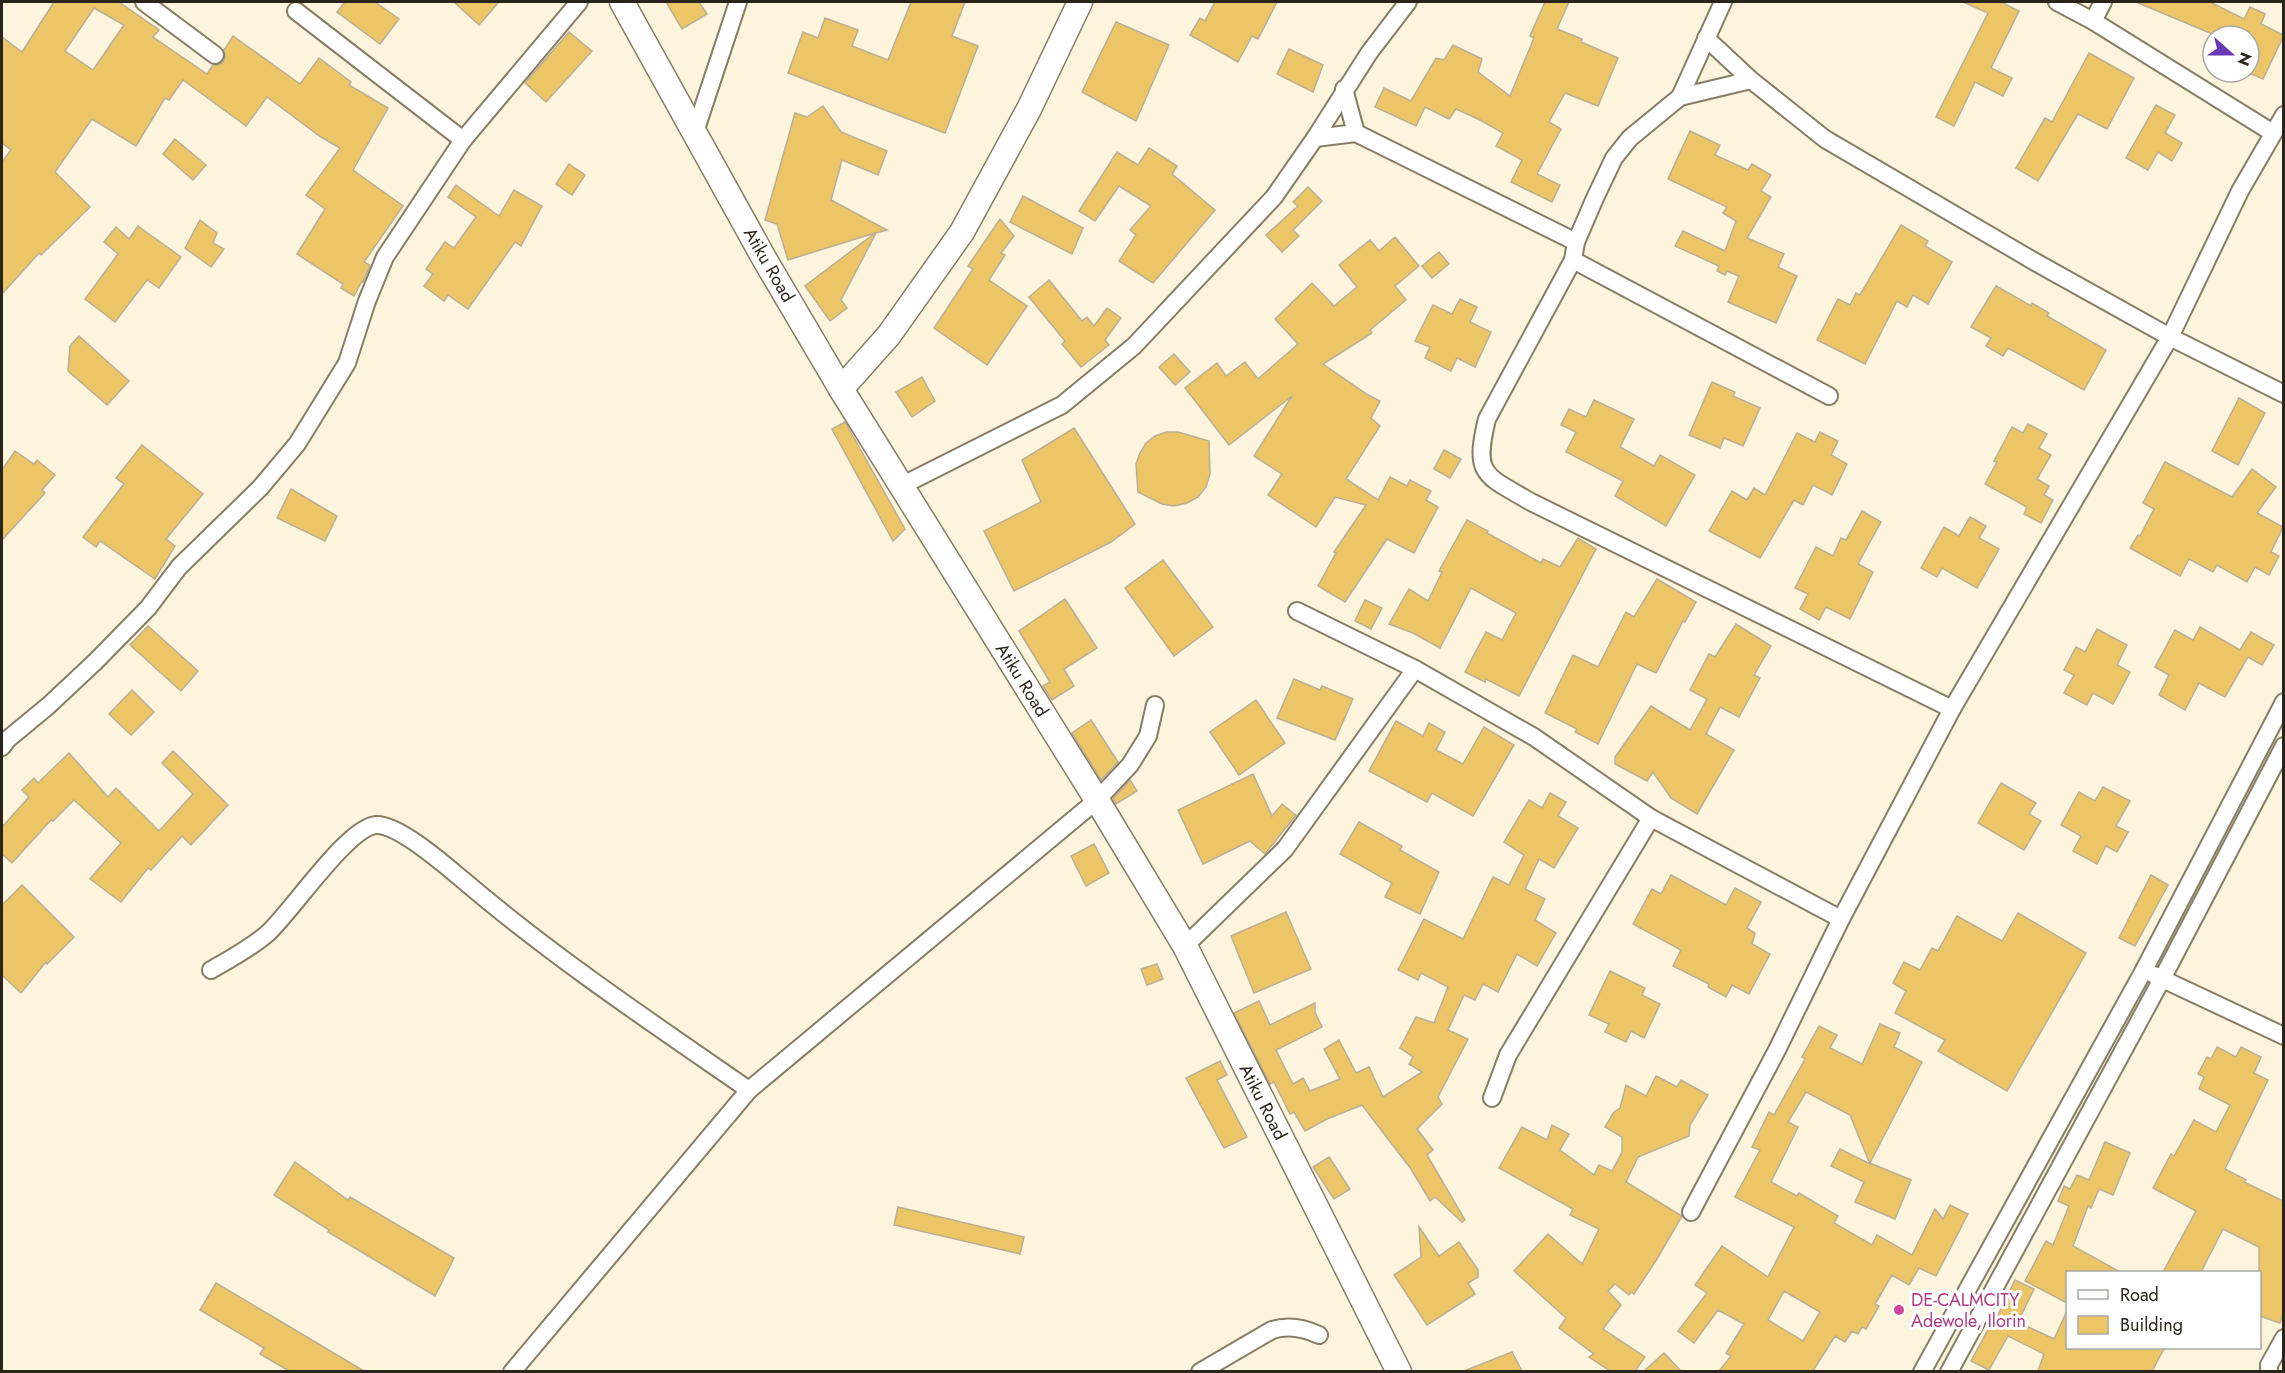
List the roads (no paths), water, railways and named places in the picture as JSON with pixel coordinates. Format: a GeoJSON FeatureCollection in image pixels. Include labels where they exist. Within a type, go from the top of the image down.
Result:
{"type":"FeatureCollection","features":[{"type":"Feature","properties":{"kind":"street"},"geometry":{"type":"LineString","coordinates":[[144,2],[215,55]]}},
{"type":"Feature","properties":{"kind":"street"},"geometry":{"type":"LineString","coordinates":[[2,747],[8,739],[48,706],[148,608],[179,567],[260,488],[297,444],[347,363],[367,301],[385,257],[463,140],[579,2]]}},
{"type":"Feature","properties":{"kind":"street","name":"Atiku Road"},"geometry":{"type":"LineString","coordinates":[[622,2],[765,260],[841,389],[1097,800],[1185,946],[1399,1371]]}},
{"type":"Feature","properties":{"kind":"street"},"geometry":{"type":"LineString","coordinates":[[695,132],[738,2]]}},
{"type":"Feature","properties":{"kind":"street"},"geometry":{"type":"LineString","coordinates":[[841,389],[889,335],[962,232],[1029,109],[1080,2]]}},
{"type":"Feature","properties":{"kind":"street"},"geometry":{"type":"LineString","coordinates":[[901,486],[1062,405],[1134,346],[1274,197],[1315,138],[1368,52],[1408,2]]}},
{"type":"Feature","properties":{"kind":"street"},"geometry":{"type":"LineString","coordinates":[[1680,97],[1723,2]]}},
{"type":"Feature","properties":{"kind":"street"},"geometry":{"type":"LineString","coordinates":[[2056,2],[2093,21],[2272,133]]}},
{"type":"Feature","properties":{"kind":"street"},"geometry":{"type":"LineString","coordinates":[[2093,21],[2103,2]]}},
{"type":"Feature","properties":{"kind":"street"},"geometry":{"type":"LineString","coordinates":[[296,11],[463,140]]}},
{"type":"Feature","properties":{"kind":"street"},"geometry":{"type":"LineString","coordinates":[[1706,38],[1751,80],[1824,139],[2037,263],[2170,337],[2283,394]]}},
{"type":"Feature","properties":{"kind":"street"},"geometry":{"type":"LineString","coordinates":[[1751,80],[1680,97],[1630,138],[1614,158],[1576,242],[1573,260],[1487,419],[1481,444],[1481,461],[1490,478],[1531,502],[1952,709]]}},
{"type":"Feature","properties":{"kind":"street"},"geometry":{"type":"LineString","coordinates":[[1344,89],[1356,133]]}},
{"type":"Feature","properties":{"kind":"street"},"geometry":{"type":"LineString","coordinates":[[1691,1212],[1777,1050],[1841,919],[1952,709],[2170,337],[2240,191],[2283,115]]}},
{"type":"Feature","properties":{"kind":"street"},"geometry":{"type":"LineString","coordinates":[[1315,138],[1356,133],[1576,242]]}},
{"type":"Feature","properties":{"kind":"street"},"geometry":{"type":"LineString","coordinates":[[1573,260],[1828,396]]}},
{"type":"Feature","properties":{"kind":"street"},"geometry":{"type":"LineString","coordinates":[[1297,611],[1415,669],[1534,737],[1651,818],[1841,919]]}},
{"type":"Feature","properties":{"kind":"street"},"geometry":{"type":"LineString","coordinates":[[1185,946],[1285,849],[1415,669]]}},
{"type":"Feature","properties":{"kind":"street"},"geometry":{"type":"LineString","coordinates":[[1922,1371],[2144,970],[2283,702]]}},
{"type":"Feature","properties":{"kind":"street"},"geometry":{"type":"LineString","coordinates":[[512,1371],[749,1090],[1097,800],[1130,765],[1148,736],[1155,705]]}},
{"type":"Feature","properties":{"kind":"street"},"geometry":{"type":"LineString","coordinates":[[1949,1371],[2162,978],[2283,746]]}},
{"type":"Feature","properties":{"kind":"street"},"geometry":{"type":"LineString","coordinates":[[1492,1098],[1508,1054],[1651,818]]}},
{"type":"Feature","properties":{"kind":"street"},"geometry":{"type":"LineString","coordinates":[[211,970],[267,934],[284,917],[330,859],[362,832],[376,825],[391,829],[429,851],[516,925],[749,1090]]}},
{"type":"Feature","properties":{"kind":"street"},"geometry":{"type":"LineString","coordinates":[[2144,970],[2283,1036]]}},
{"type":"Feature","properties":{"kind":"street"},"geometry":{"type":"LineString","coordinates":[[1200,1371],[1272,1330],[1294,1327],[1319,1335]]}},
{"type":"Feature","properties":{"kind":"street"},"geometry":{"type":"LineString","coordinates":[[2269,1371],[2269,1365],[2283,1338]]}},
{"type":"Feature","properties":{"kind":"place","name":"DE-CALMCITY Adewole, Ilorin"},"geometry":{"type":"Point","coordinates":[1899,1310]}}]}
